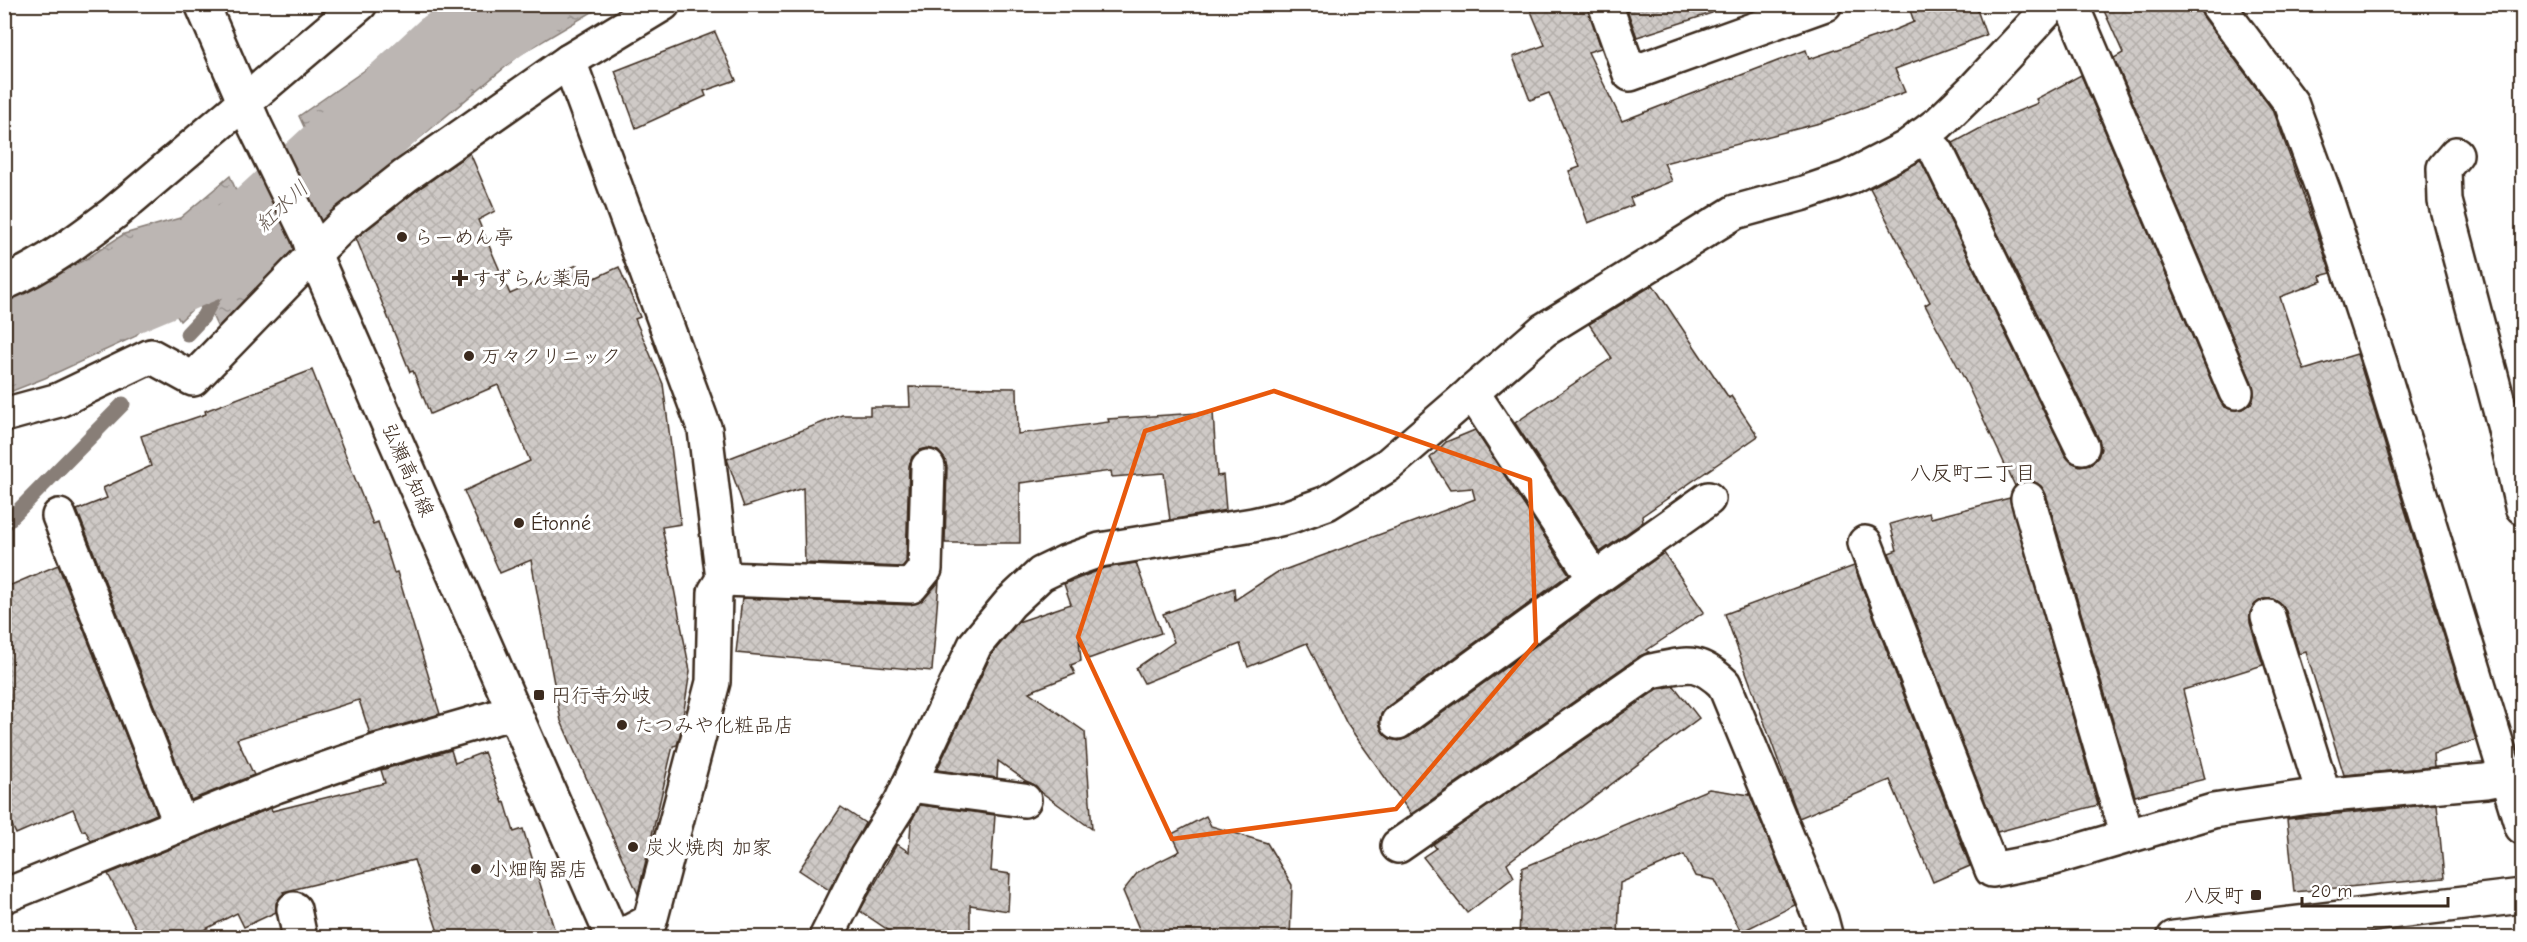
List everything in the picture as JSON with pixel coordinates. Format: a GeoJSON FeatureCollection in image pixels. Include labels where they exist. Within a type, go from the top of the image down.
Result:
{"type":"FeatureCollection","features":[{"type":"Feature","properties":{"kind":"street","name":"弘瀬高知線"},"geometry":{"type":"LineString","coordinates":[[202,4],[249,112],[311,244],[613,938]]}},
{"type":"Feature","properties":{"kind":"street"},"geometry":{"type":"LineString","coordinates":[[4,284],[82,238],[249,112],[360,4]]}},
{"type":"Feature","properties":{"kind":"street"},"geometry":{"type":"LineString","coordinates":[[4,415],[59,400],[151,356],[193,379],[311,244],[343,225],[405,176],[569,61],[663,4]]}},
{"type":"Feature","properties":{"kind":"street"},"geometry":{"type":"LineString","coordinates":[[1605,4],[1630,74],[1825,4]]}},
{"type":"Feature","properties":{"kind":"street"},"geometry":{"type":"LineString","coordinates":[[826,938],[867,856],[901,801],[975,645],[1010,603],[1041,574],[1100,550],[1253,525],[1288,517],[1328,503],[1388,465],[1544,330],[1735,212],[1848,178],[1906,148],[1939,123],[1976,87],[2053,4]]}},
{"type":"Feature","properties":{"kind":"street"},"geometry":{"type":"LineString","coordinates":[[2072,4],[2236,392]]}},
{"type":"Feature","properties":{"kind":"street"},"geometry":{"type":"LineString","coordinates":[[2217,4],[2291,103],[2324,193],[2515,775],[2523,827]]}},
{"type":"Feature","properties":{"kind":"street"},"geometry":{"type":"LineString","coordinates":[[569,61],[705,430],[723,579],[715,592],[713,682],[650,921],[618,938]]}},
{"type":"Feature","properties":{"kind":"street"},"geometry":{"type":"LineString","coordinates":[[1921,136],[1937,152],[2082,447]]}},
{"type":"Feature","properties":{"kind":"street"},"geometry":{"type":"LineString","coordinates":[[2456,154],[2444,168],[2445,201],[2504,425],[2523,507]]}},
{"type":"Feature","properties":{"kind":"street"},"geometry":{"type":"LineString","coordinates":[[1472,392],[1595,579]]}},
{"type":"Feature","properties":{"kind":"street"},"geometry":{"type":"LineString","coordinates":[[723,579],[911,586],[925,569],[928,467]]}},
{"type":"Feature","properties":{"kind":"street"},"geometry":{"type":"LineString","coordinates":[[1398,722],[1708,499]]}},
{"type":"Feature","properties":{"kind":"street"},"geometry":{"type":"LineString","coordinates":[[2028,499],[2127,836]]}},
{"type":"Feature","properties":{"kind":"street"},"geometry":{"type":"LineString","coordinates":[[59,516],[181,825]]}},
{"type":"Feature","properties":{"kind":"street"},"geometry":{"type":"LineString","coordinates":[[1865,543],[1992,870],[2054,858],[2213,811],[2515,775]]}},
{"type":"Feature","properties":{"kind":"street"},"geometry":{"type":"LineString","coordinates":[[2268,616],[2324,796]]}},
{"type":"Feature","properties":{"kind":"street"},"geometry":{"type":"LineString","coordinates":[[1398,846],[1652,671],[1689,663],[1710,671],[1724,684],[1821,920],[1826,938]]}},
{"type":"Feature","properties":{"kind":"street"},"geometry":{"type":"LineString","coordinates":[[7,887],[181,825],[276,786],[514,712]]}},
{"type":"Feature","properties":{"kind":"street"},"geometry":{"type":"LineString","coordinates":[[909,785],[1024,800]]}},
{"type":"Feature","properties":{"kind":"street"},"geometry":{"type":"LineString","coordinates":[[2174,938],[2523,896]]}},
{"type":"Feature","properties":{"kind":"highlighted area"},"geometry":{"type":"Polygon","coordinates":[[[1274,391],[1530,480],[1536,643],[1396,809],[1172,839],[1078,637],[1145,431],[1274,391]]]}},
{"type":"Feature","properties":{"kind":"water"},"geometry":{"type":"Polygon","coordinates":[[[448,4],[604,5],[521,54],[340,204],[299,116],[375,63],[448,4]]]}},
{"type":"Feature","properties":{"kind":"water"},"geometry":{"type":"Polygon","coordinates":[[[230,176],[272,275],[218,328],[204,298],[180,321],[175,313],[148,326],[134,337],[5,394],[4,300],[46,285],[124,234],[180,218],[230,176]]]}},
{"type":"Feature","properties":{"kind":"building"},"geometry":{"type":"Polygon","coordinates":[[[1528,4],[1587,4],[1601,48],[1588,52],[1622,121],[1806,50],[1809,59],[1914,22],[1908,4],[1949,4],[1952,11],[1975,4],[1986,35],[1895,69],[1905,92],[1820,123],[1664,163],[1672,181],[1630,198],[1633,205],[1588,223],[1569,171],[1580,167],[1549,93],[1530,100],[1513,57],[1545,45],[1528,4]]]}},
{"type":"Feature","properties":{"kind":"building"},"geometry":{"type":"Polygon","coordinates":[[[1625,4],[1711,4],[1712,13],[1637,37],[1625,4]]]}},
{"type":"Feature","properties":{"kind":"building"},"geometry":{"type":"Polygon","coordinates":[[[2101,4],[2199,4],[2202,15],[2274,112],[2331,273],[2320,276],[2322,281],[2280,297],[2304,370],[2357,354],[2476,740],[2433,754],[2434,767],[2344,775],[2306,652],[2299,654],[2286,611],[2281,604],[2273,599],[2263,599],[2255,604],[2250,613],[2250,623],[2263,665],[2183,690],[2205,779],[2135,796],[2046,494],[2041,486],[2033,481],[2023,481],[2015,486],[1965,380],[1925,305],[1930,302],[1870,188],[1920,161],[1922,163],[2065,455],[2071,462],[2080,466],[2091,464],[2098,457],[2101,449],[2099,439],[1953,143],[1992,122],[2038,103],[2036,99],[2081,75],[2219,399],[2224,407],[2233,410],[2243,409],[2251,404],[2254,395],[2253,385],[2114,58],[2123,53],[2101,4]]]}},
{"type":"Feature","properties":{"kind":"building"},"geometry":{"type":"Polygon","coordinates":[[[715,32],[736,80],[704,91],[706,96],[636,128],[615,71],[715,32]]]}},
{"type":"Feature","properties":{"kind":"building"},"geometry":{"type":"Polygon","coordinates":[[[470,153],[495,211],[478,220],[510,294],[577,265],[584,283],[619,267],[640,317],[635,319],[663,384],[681,524],[662,527],[690,671],[680,735],[677,745],[673,746],[638,894],[561,721],[531,560],[500,573],[464,491],[530,461],[498,385],[430,414],[413,371],[410,372],[356,238],[416,191],[470,153]]]}},
{"type":"Feature","properties":{"kind":"building"},"geometry":{"type":"Polygon","coordinates":[[[1653,285],[1729,398],[1731,396],[1758,436],[1642,516],[1643,522],[1600,552],[1515,423],[1612,358],[1589,324],[1653,285]]]}},
{"type":"Feature","properties":{"kind":"building"},"geometry":{"type":"Polygon","coordinates":[[[312,370],[373,524],[378,522],[394,573],[397,572],[440,714],[370,734],[359,700],[237,739],[254,775],[191,800],[77,510],[107,498],[103,488],[151,466],[141,436],[206,414],[205,411],[312,370]]]}},
{"type":"Feature","properties":{"kind":"building"},"geometry":{"type":"Polygon","coordinates":[[[909,387],[1017,388],[1018,434],[1109,422],[1108,419],[1213,412],[1217,476],[1223,475],[1226,510],[1170,520],[1164,473],[1112,477],[1111,471],[1020,483],[1020,543],[945,543],[947,467],[945,459],[938,451],[928,448],[920,450],[912,457],[909,466],[906,562],[902,567],[805,563],[803,488],[744,507],[727,459],[842,415],[870,415],[870,407],[910,407],[909,387]]]}},
{"type":"Feature","properties":{"kind":"building"},"geometry":{"type":"Polygon","coordinates":[[[1475,430],[1569,574],[1387,707],[1381,714],[1379,723],[1383,732],[1390,739],[1399,741],[1409,737],[1664,553],[1704,612],[1411,814],[1347,724],[1307,643],[1248,667],[1240,644],[1144,683],[1136,668],[1174,642],[1163,614],[1234,588],[1235,600],[1276,573],[1475,499],[1472,488],[1450,490],[1430,458],[1446,442],[1475,430]]]}},
{"type":"Feature","properties":{"kind":"building"},"geometry":{"type":"Polygon","coordinates":[[[2010,498],[2098,805],[1997,832],[1889,553],[1897,550],[1890,524],[1929,513],[1931,518],[2010,498]]]}},
{"type":"Feature","properties":{"kind":"building"},"geometry":{"type":"Polygon","coordinates":[[[1136,563],[1161,633],[1088,659],[1079,640],[1081,661],[1071,665],[1075,674],[1029,692],[1085,732],[1092,829],[1041,792],[1035,785],[998,761],[997,778],[937,770],[991,655],[1018,622],[1071,604],[1064,584],[1105,568],[1136,563]]]}},
{"type":"Feature","properties":{"kind":"building"},"geometry":{"type":"Polygon","coordinates":[[[58,565],[157,814],[91,841],[85,830],[82,831],[73,809],[16,834],[4,808],[4,588],[58,565]]]}},
{"type":"Feature","properties":{"kind":"building"},"geometry":{"type":"Polygon","coordinates":[[[1854,566],[1970,866],[1933,882],[1890,780],[1799,818],[1725,614],[1854,566]]]}},
{"type":"Feature","properties":{"kind":"building"},"geometry":{"type":"Polygon","coordinates":[[[939,582],[932,671],[736,653],[742,598],[910,605],[925,598],[939,582]]]}},
{"type":"Feature","properties":{"kind":"building"},"geometry":{"type":"Polygon","coordinates":[[[1674,686],[1699,718],[1507,863],[1514,877],[1467,913],[1423,857],[1436,848],[1433,844],[1658,689],[1674,686]]]}},
{"type":"Feature","properties":{"kind":"building"},"geometry":{"type":"Polygon","coordinates":[[[451,750],[455,763],[484,752],[503,803],[505,802],[514,832],[523,829],[557,938],[440,938],[414,860],[283,892],[276,903],[276,912],[244,927],[237,913],[188,938],[141,938],[108,874],[271,808],[272,811],[385,783],[381,770],[451,750]]]}},
{"type":"Feature","properties":{"kind":"building"},"geometry":{"type":"Polygon","coordinates":[[[1709,789],[1750,795],[1795,905],[1741,932],[1715,880],[1695,876],[1684,855],[1620,883],[1618,938],[1519,938],[1522,868],[1709,789]]]}},
{"type":"Feature","properties":{"kind":"building"},"geometry":{"type":"Polygon","coordinates":[[[2437,804],[2444,878],[2294,892],[2287,819],[2437,804]]]}},
{"type":"Feature","properties":{"kind":"building"},"geometry":{"type":"Polygon","coordinates":[[[920,805],[995,815],[991,871],[1010,874],[1008,911],[970,905],[970,938],[900,938],[860,911],[897,844],[909,852],[911,822],[920,805]]]}},
{"type":"Feature","properties":{"kind":"building"},"geometry":{"type":"Polygon","coordinates":[[[841,807],[865,823],[829,890],[799,870],[841,807]]]}},
{"type":"Feature","properties":{"kind":"building"},"geometry":{"type":"Polygon","coordinates":[[[1206,816],[1211,826],[1267,843],[1292,885],[1290,938],[1143,938],[1123,891],[1138,872],[1180,851],[1172,834],[1206,816]]]}},
{"type":"Feature","properties":{"kind":"waterway","name":"紅水川"},"geometry":{"type":"LineString","coordinates":[[4,342],[245,241],[448,53],[519,4]]}},
{"type":"Feature","properties":{"kind":"waterway"},"geometry":{"type":"LineString","coordinates":[[187,334],[203,317],[217,291]]}},
{"type":"Feature","properties":{"kind":"waterway"},"geometry":{"type":"LineString","coordinates":[[4,525],[123,404]]}},
{"type":"Feature","properties":{"kind":"place","name":"らーめん亭"},"geometry":{"type":"Point","coordinates":[402,237]}},
{"type":"Feature","properties":{"kind":"place","name":"すずらん薬局"},"geometry":{"type":"Point","coordinates":[460,278]}},
{"type":"Feature","properties":{"kind":"place","name":"万々クリニック"},"geometry":{"type":"Point","coordinates":[469,356]}},
{"type":"Feature","properties":{"kind":"place","name":"Étonné"},"geometry":{"type":"Point","coordinates":[519,523]}},
{"type":"Feature","properties":{"kind":"place","name":"円行寺分岐"},"geometry":{"type":"Point","coordinates":[539,695]}},
{"type":"Feature","properties":{"kind":"place","name":"たつみや化粧品店"},"geometry":{"type":"Point","coordinates":[622,725]}},
{"type":"Feature","properties":{"kind":"place","name":"炭火焼肉 加家"},"geometry":{"type":"Point","coordinates":[633,847]}},
{"type":"Feature","properties":{"kind":"place","name":"小畑陶器店"},"geometry":{"type":"Point","coordinates":[476,869]}},
{"type":"Feature","properties":{"kind":"place","name":"八反町"},"geometry":{"type":"Point","coordinates":[2256,895]}},
{"type":"Feature","properties":{"kind":"district","name":"八反町二丁目"},"geometry":{"type":"Point","coordinates":[1973,473]}}]}
